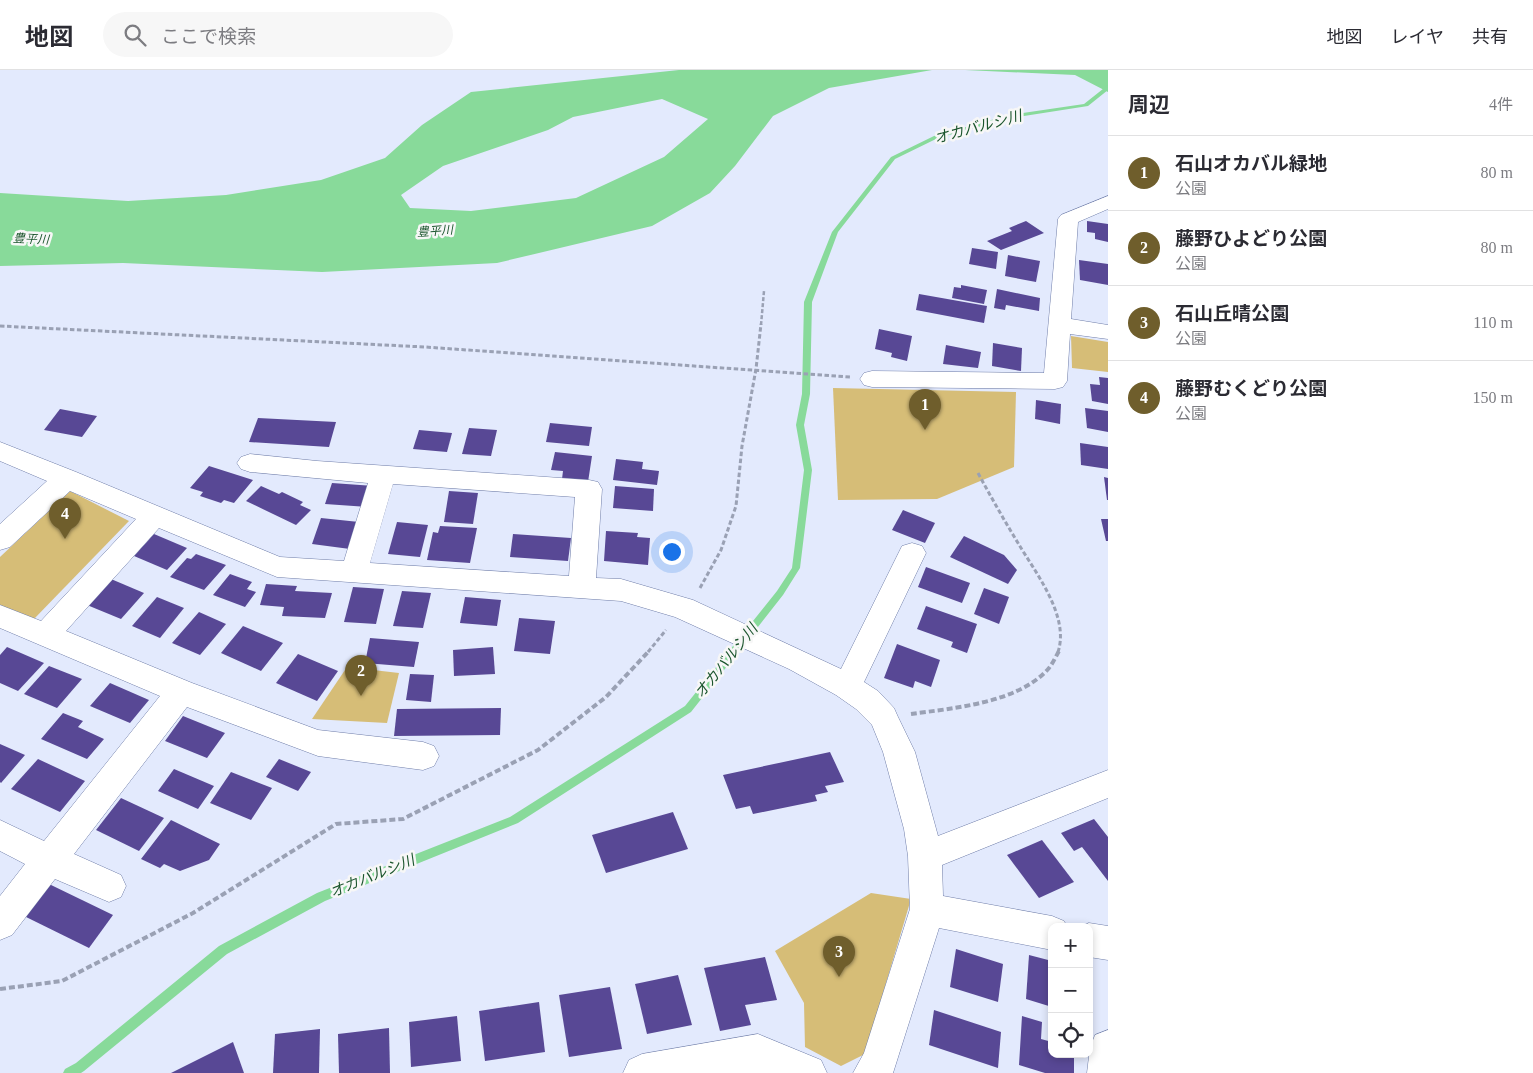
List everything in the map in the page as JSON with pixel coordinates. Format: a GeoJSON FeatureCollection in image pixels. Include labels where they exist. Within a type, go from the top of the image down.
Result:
{"type":"FeatureCollection","features":[{"type":"Feature","properties":{"kind":"street"},"geometry":{"type":"LineString","coordinates":[[872,379],[1055,381],[1068,219],[1108,202]]}},
{"type":"Feature","properties":{"kind":"street"},"geometry":{"type":"LineString","coordinates":[[1060,325],[1108,332]]}},
{"type":"Feature","properties":{"kind":"street"},"geometry":{"type":"LineString","coordinates":[[0,451],[277,567],[621,590],[683,608],[799,661],[847,686],[867,700],[883,717],[900,752],[925,856],[927,910],[879,1064],[872,1073]]}},
{"type":"Feature","properties":{"kind":"street"},"geometry":{"type":"LineString","coordinates":[[250,462],[589,489],[582,587]]}},
{"type":"Feature","properties":{"kind":"street"},"geometry":{"type":"LineString","coordinates":[[354,572],[383,474]]}},
{"type":"Feature","properties":{"kind":"street"},"geometry":{"type":"LineString","coordinates":[[0,540],[67,478]]}},
{"type":"Feature","properties":{"kind":"street"},"geometry":{"type":"LineString","coordinates":[[45,635],[155,516]]}},
{"type":"Feature","properties":{"kind":"street"},"geometry":{"type":"LineString","coordinates":[[847,686],[912,553]]}},
{"type":"Feature","properties":{"kind":"street"},"geometry":{"type":"LineString","coordinates":[[0,616],[182,692],[318,743],[423,756]]}},
{"type":"Feature","properties":{"kind":"street"},"geometry":{"type":"LineString","coordinates":[[0,923],[182,692]]}},
{"type":"Feature","properties":{"kind":"street"},"geometry":{"type":"LineString","coordinates":[[925,856],[1108,784]]}},
{"type":"Feature","properties":{"kind":"street"},"geometry":{"type":"LineString","coordinates":[[0,835],[109,886]]}},
{"type":"Feature","properties":{"kind":"street"},"geometry":{"type":"LineString","coordinates":[[927,910],[1048,932]]}},
{"type":"Feature","properties":{"kind":"street"},"geometry":{"type":"LineString","coordinates":[[1093,941],[1108,944]]}},
{"type":"Feature","properties":{"kind":"street"},"geometry":{"type":"LineString","coordinates":[[1106,1073],[1108,1048]]}},
{"type":"Feature","properties":{"kind":"street"},"geometry":{"type":"LineString","coordinates":[[642,1073],[758,1053],[808,1073]]}},
{"type":"Feature","properties":{"kind":"path"},"geometry":{"type":"LineString","coordinates":[[0,989],[62,981],[193,913],[336,824],[403,819],[538,750],[606,697],[655,645],[683,608],[698,592],[721,550],[736,506],[742,446],[756,369],[764,291]]}},
{"type":"Feature","properties":{"kind":"path"},"geometry":{"type":"LineString","coordinates":[[0,326],[215,335],[756,369],[872,379]]}},
{"type":"Feature","properties":{"kind":"path"},"geometry":{"type":"LineString","coordinates":[[883,717],[944,710],[1009,695],[1043,674],[1059,650],[1058,624],[1051,596],[1001,515],[978,472]]}},
{"type":"Feature","properties":{"kind":"shaded area"},"geometry":{"type":"Polygon","coordinates":[[[1071,336],[1108,342],[1108,372],[1072,368],[1071,336]]]}},
{"type":"Feature","properties":{"kind":"shaded area"},"geometry":{"type":"Polygon","coordinates":[[[833,388],[1016,392],[1014,467],[937,499],[838,500],[833,388]]]}},
{"type":"Feature","properties":{"kind":"shaded area"},"geometry":{"type":"Polygon","coordinates":[[[70,491],[129,521],[33,620],[0,605],[0,557],[70,491]]]}},
{"type":"Feature","properties":{"kind":"shaded area"},"geometry":{"type":"Polygon","coordinates":[[[347,667],[399,673],[387,723],[312,719],[347,667]]]}},
{"type":"Feature","properties":{"kind":"shaded area"},"geometry":{"type":"Polygon","coordinates":[[[871,893],[911,899],[865,1054],[841,1066],[805,1047],[804,1003],[775,951],[871,893]]]}},
{"type":"Feature","properties":{"kind":"water","name":"豊平川"},"geometry":{"type":"Polygon","coordinates":[[[679,70],[932,70],[829,88],[773,116],[735,166],[710,193],[652,226],[497,263],[322,272],[123,263],[0,266],[0,193],[128,201],[226,195],[321,180],[385,158],[422,125],[471,92],[679,70]],[[662,99],[573,117],[548,130],[443,166],[401,195],[410,208],[471,211],[576,198],[664,157],[708,119],[662,99]]]}},
{"type":"Feature","properties":{"kind":"water"},"geometry":{"type":"Polygon","coordinates":[[[965,70],[1108,70],[1108,92],[1075,75],[965,70]]]}},
{"type":"Feature","properties":{"kind":"building"},"geometry":{"type":"Polygon","coordinates":[[[1026,221],[1044,233],[1001,250],[987,241],[1012,231],[1009,228],[1026,221]]]}},
{"type":"Feature","properties":{"kind":"building"},"geometry":{"type":"Polygon","coordinates":[[[1087,221],[1108,224],[1108,242],[1095,239],[1095,233],[1087,232],[1087,221]]]}},
{"type":"Feature","properties":{"kind":"building"},"geometry":{"type":"Polygon","coordinates":[[[972,248],[998,252],[996,269],[969,264],[972,248]]]}},
{"type":"Feature","properties":{"kind":"building"},"geometry":{"type":"Polygon","coordinates":[[[1008,255],[1040,261],[1036,282],[1005,276],[1008,255]]]}},
{"type":"Feature","properties":{"kind":"building"},"geometry":{"type":"Polygon","coordinates":[[[1079,260],[1108,264],[1108,285],[1080,280],[1079,260]]]}},
{"type":"Feature","properties":{"kind":"building"},"geometry":{"type":"Polygon","coordinates":[[[961,285],[987,290],[984,304],[952,298],[954,287],[961,288],[961,285]]]}},
{"type":"Feature","properties":{"kind":"building"},"geometry":{"type":"Polygon","coordinates":[[[997,289],[1040,298],[1039,311],[1006,305],[1005,310],[994,308],[997,289]]]}},
{"type":"Feature","properties":{"kind":"building"},"geometry":{"type":"Polygon","coordinates":[[[919,294],[987,306],[984,323],[916,310],[919,294]]]}},
{"type":"Feature","properties":{"kind":"building"},"geometry":{"type":"Polygon","coordinates":[[[879,329],[912,336],[907,361],[891,357],[892,353],[875,349],[879,329]]]}},
{"type":"Feature","properties":{"kind":"building"},"geometry":{"type":"Polygon","coordinates":[[[993,343],[1022,348],[1021,371],[992,366],[993,343]]]}},
{"type":"Feature","properties":{"kind":"building"},"geometry":{"type":"Polygon","coordinates":[[[946,345],[981,352],[978,368],[943,364],[946,345]]]}},
{"type":"Feature","properties":{"kind":"building"},"geometry":{"type":"Polygon","coordinates":[[[1099,377],[1108,378],[1108,404],[1092,401],[1090,384],[1100,385],[1099,377]]]}},
{"type":"Feature","properties":{"kind":"building"},"geometry":{"type":"Polygon","coordinates":[[[1036,400],[1061,404],[1060,424],[1035,419],[1036,400]]]}},
{"type":"Feature","properties":{"kind":"building"},"geometry":{"type":"Polygon","coordinates":[[[1085,408],[1108,411],[1108,432],[1087,428],[1085,408]]]}},
{"type":"Feature","properties":{"kind":"building"},"geometry":{"type":"Polygon","coordinates":[[[60,409],[97,416],[82,437],[44,430],[60,409]]]}},
{"type":"Feature","properties":{"kind":"building"},"geometry":{"type":"Polygon","coordinates":[[[258,418],[336,422],[329,447],[249,442],[258,418]]]}},
{"type":"Feature","properties":{"kind":"building"},"geometry":{"type":"Polygon","coordinates":[[[550,423],[592,427],[589,446],[546,442],[550,423]]]}},
{"type":"Feature","properties":{"kind":"building"},"geometry":{"type":"Polygon","coordinates":[[[469,428],[497,430],[491,456],[462,454],[469,428]]]}},
{"type":"Feature","properties":{"kind":"building"},"geometry":{"type":"Polygon","coordinates":[[[419,430],[452,433],[447,452],[413,449],[419,430]]]}},
{"type":"Feature","properties":{"kind":"building"},"geometry":{"type":"Polygon","coordinates":[[[1080,443],[1108,447],[1108,469],[1081,465],[1080,443]]]}},
{"type":"Feature","properties":{"kind":"building"},"geometry":{"type":"Polygon","coordinates":[[[555,452],[592,456],[588,482],[562,479],[563,471],[551,470],[555,452]]]}},
{"type":"Feature","properties":{"kind":"building"},"geometry":{"type":"Polygon","coordinates":[[[616,459],[643,462],[642,469],[659,471],[657,485],[613,480],[616,459]]]}},
{"type":"Feature","properties":{"kind":"building"},"geometry":{"type":"Polygon","coordinates":[[[209,466],[253,480],[234,503],[224,500],[221,503],[200,496],[203,492],[190,488],[209,466]]]}},
{"type":"Feature","properties":{"kind":"building"},"geometry":{"type":"Polygon","coordinates":[[[1104,477],[1108,478],[1108,500],[1107,500],[1104,477]]]}},
{"type":"Feature","properties":{"kind":"building"},"geometry":{"type":"Polygon","coordinates":[[[332,483],[374,486],[368,507],[325,504],[332,483]]]}},
{"type":"Feature","properties":{"kind":"building"},"geometry":{"type":"Polygon","coordinates":[[[261,486],[279,494],[282,492],[303,502],[300,505],[311,510],[296,525],[246,501],[261,486]]]}},
{"type":"Feature","properties":{"kind":"building"},"geometry":{"type":"Polygon","coordinates":[[[615,486],[654,489],[653,511],[613,508],[615,486]]]}},
{"type":"Feature","properties":{"kind":"building"},"geometry":{"type":"Polygon","coordinates":[[[449,491],[478,493],[473,524],[444,522],[449,491]]]}},
{"type":"Feature","properties":{"kind":"building"},"geometry":{"type":"Polygon","coordinates":[[[903,510],[935,523],[925,543],[892,530],[903,510]]]}},
{"type":"Feature","properties":{"kind":"building"},"geometry":{"type":"Polygon","coordinates":[[[321,518],[359,522],[350,549],[312,544],[321,518]]]}},
{"type":"Feature","properties":{"kind":"building"},"geometry":{"type":"Polygon","coordinates":[[[1101,519],[1108,519],[1108,541],[1106,541],[1101,519]]]}},
{"type":"Feature","properties":{"kind":"building"},"geometry":{"type":"Polygon","coordinates":[[[397,522],[428,525],[420,557],[388,554],[397,522]]]}},
{"type":"Feature","properties":{"kind":"building"},"geometry":{"type":"Polygon","coordinates":[[[440,526],[477,528],[470,563],[427,560],[433,532],[438,533],[440,526]]]}},
{"type":"Feature","properties":{"kind":"building"},"geometry":{"type":"Polygon","coordinates":[[[606,531],[638,533],[637,537],[650,538],[648,565],[604,561],[606,531]]]}},
{"type":"Feature","properties":{"kind":"building"},"geometry":{"type":"Polygon","coordinates":[[[154,534],[187,548],[167,570],[134,556],[154,534]]]}},
{"type":"Feature","properties":{"kind":"building"},"geometry":{"type":"Polygon","coordinates":[[[513,534],[571,538],[568,561],[510,557],[513,534]]]}},
{"type":"Feature","properties":{"kind":"building"},"geometry":{"type":"Polygon","coordinates":[[[964,536],[1004,555],[1017,570],[1008,584],[950,557],[964,536]]]}},
{"type":"Feature","properties":{"kind":"building"},"geometry":{"type":"Polygon","coordinates":[[[196,554],[226,565],[204,590],[170,577],[187,558],[191,559],[196,554]]]}},
{"type":"Feature","properties":{"kind":"building"},"geometry":{"type":"Polygon","coordinates":[[[926,567],[970,583],[962,603],[918,587],[926,567]]]}},
{"type":"Feature","properties":{"kind":"building"},"geometry":{"type":"Polygon","coordinates":[[[230,574],[252,582],[247,589],[256,592],[245,607],[213,595],[230,574]]]}},
{"type":"Feature","properties":{"kind":"building"},"geometry":{"type":"Polygon","coordinates":[[[111,579],[144,593],[121,619],[87,605],[111,579]]]}},
{"type":"Feature","properties":{"kind":"building"},"geometry":{"type":"Polygon","coordinates":[[[266,584],[297,586],[295,591],[332,593],[325,618],[282,616],[284,607],[260,605],[266,584]]]}},
{"type":"Feature","properties":{"kind":"building"},"geometry":{"type":"Polygon","coordinates":[[[353,587],[384,589],[376,624],[344,622],[353,587]]]}},
{"type":"Feature","properties":{"kind":"building"},"geometry":{"type":"Polygon","coordinates":[[[984,588],[1009,597],[999,624],[974,614],[984,588]]]}},
{"type":"Feature","properties":{"kind":"building"},"geometry":{"type":"Polygon","coordinates":[[[402,591],[431,593],[423,628],[393,626],[402,591]]]}},
{"type":"Feature","properties":{"kind":"building"},"geometry":{"type":"Polygon","coordinates":[[[157,597],[184,608],[160,638],[132,626],[157,597]]]}},
{"type":"Feature","properties":{"kind":"building"},"geometry":{"type":"Polygon","coordinates":[[[465,597],[501,600],[497,626],[460,623],[465,597]]]}},
{"type":"Feature","properties":{"kind":"building"},"geometry":{"type":"Polygon","coordinates":[[[926,606],[977,624],[967,653],[951,647],[953,642],[917,629],[926,606]]]}},
{"type":"Feature","properties":{"kind":"building"},"geometry":{"type":"Polygon","coordinates":[[[199,612],[226,624],[200,655],[172,643],[199,612]]]}},
{"type":"Feature","properties":{"kind":"building"},"geometry":{"type":"Polygon","coordinates":[[[519,618],[555,621],[550,654],[514,651],[519,618]]]}},
{"type":"Feature","properties":{"kind":"building"},"geometry":{"type":"Polygon","coordinates":[[[243,626],[283,643],[261,671],[221,653],[243,626]]]}},
{"type":"Feature","properties":{"kind":"building"},"geometry":{"type":"Polygon","coordinates":[[[370,638],[419,642],[414,667],[365,663],[370,638]]]}},
{"type":"Feature","properties":{"kind":"building"},"geometry":{"type":"Polygon","coordinates":[[[897,644],[940,660],[931,687],[915,681],[913,688],[884,678],[897,644]]]}},
{"type":"Feature","properties":{"kind":"building"},"geometry":{"type":"Polygon","coordinates":[[[7,647],[44,663],[18,691],[0,683],[0,655],[7,647]]]}},
{"type":"Feature","properties":{"kind":"building"},"geometry":{"type":"Polygon","coordinates":[[[493,647],[495,674],[454,676],[453,650],[493,647]]]}},
{"type":"Feature","properties":{"kind":"building"},"geometry":{"type":"Polygon","coordinates":[[[298,654],[338,671],[317,701],[276,683],[298,654]]]}},
{"type":"Feature","properties":{"kind":"building"},"geometry":{"type":"Polygon","coordinates":[[[49,666],[82,679],[57,708],[24,694],[49,666]]]}},
{"type":"Feature","properties":{"kind":"building"},"geometry":{"type":"Polygon","coordinates":[[[410,674],[434,675],[431,702],[406,700],[410,674]]]}},
{"type":"Feature","properties":{"kind":"building"},"geometry":{"type":"Polygon","coordinates":[[[110,683],[149,700],[130,723],[90,706],[110,683]]]}},
{"type":"Feature","properties":{"kind":"building"},"geometry":{"type":"Polygon","coordinates":[[[501,708],[500,735],[394,736],[397,709],[501,708]]]}},
{"type":"Feature","properties":{"kind":"building"},"geometry":{"type":"Polygon","coordinates":[[[63,713],[83,721],[78,727],[104,739],[87,759],[41,739],[63,713]]]}},
{"type":"Feature","properties":{"kind":"building"},"geometry":{"type":"Polygon","coordinates":[[[183,716],[225,733],[207,758],[165,741],[183,716]]]}},
{"type":"Feature","properties":{"kind":"building"},"geometry":{"type":"Polygon","coordinates":[[[0,744],[25,755],[1,783],[0,782],[0,744]]]}},
{"type":"Feature","properties":{"kind":"building"},"geometry":{"type":"Polygon","coordinates":[[[830,752],[844,782],[825,786],[828,792],[815,795],[817,801],[753,814],[750,806],[736,809],[723,775],[830,752]]]}},
{"type":"Feature","properties":{"kind":"building"},"geometry":{"type":"Polygon","coordinates":[[[38,759],[85,781],[60,812],[11,789],[38,759]]]}},
{"type":"Feature","properties":{"kind":"building"},"geometry":{"type":"Polygon","coordinates":[[[279,759],[311,772],[298,791],[266,777],[279,759]]]}},
{"type":"Feature","properties":{"kind":"building"},"geometry":{"type":"Polygon","coordinates":[[[174,769],[214,786],[198,809],[158,791],[174,769]]]}},
{"type":"Feature","properties":{"kind":"building"},"geometry":{"type":"Polygon","coordinates":[[[231,772],[272,788],[251,820],[210,803],[231,772]]]}},
{"type":"Feature","properties":{"kind":"building"},"geometry":{"type":"Polygon","coordinates":[[[121,798],[164,818],[139,851],[96,830],[121,798]]]}},
{"type":"Feature","properties":{"kind":"building"},"geometry":{"type":"Polygon","coordinates":[[[673,812],[688,849],[606,873],[592,835],[673,812]]]}},
{"type":"Feature","properties":{"kind":"building"},"geometry":{"type":"Polygon","coordinates":[[[1094,819],[1108,837],[1108,881],[1082,847],[1074,851],[1061,833],[1094,819]]]}},
{"type":"Feature","properties":{"kind":"building"},"geometry":{"type":"Polygon","coordinates":[[[171,820],[220,844],[209,860],[180,871],[164,864],[160,868],[141,859],[171,820]]]}},
{"type":"Feature","properties":{"kind":"building"},"geometry":{"type":"Polygon","coordinates":[[[1042,840],[1074,882],[1039,898],[1007,855],[1042,840]]]}},
{"type":"Feature","properties":{"kind":"building"},"geometry":{"type":"Polygon","coordinates":[[[49,884],[113,915],[89,948],[24,916],[49,884]]]}},
{"type":"Feature","properties":{"kind":"building"},"geometry":{"type":"Polygon","coordinates":[[[956,949],[1003,964],[998,1002],[950,987],[956,949]]]}},
{"type":"Feature","properties":{"kind":"building"},"geometry":{"type":"Polygon","coordinates":[[[1029,955],[1048,960],[1048,1006],[1026,999],[1029,955]]]}},
{"type":"Feature","properties":{"kind":"building"},"geometry":{"type":"Polygon","coordinates":[[[765,957],[777,1000],[745,1005],[751,1025],[720,1031],[704,968],[765,957]]]}},
{"type":"Feature","properties":{"kind":"building"},"geometry":{"type":"Polygon","coordinates":[[[678,975],[692,1025],[647,1034],[635,984],[678,975]]]}},
{"type":"Feature","properties":{"kind":"building"},"geometry":{"type":"Polygon","coordinates":[[[610,987],[622,1049],[569,1057],[559,995],[610,987]]]}},
{"type":"Feature","properties":{"kind":"building"},"geometry":{"type":"Polygon","coordinates":[[[539,1002],[545,1052],[485,1061],[479,1011],[539,1002]]]}},
{"type":"Feature","properties":{"kind":"building"},"geometry":{"type":"Polygon","coordinates":[[[934,1010],[1001,1032],[998,1068],[929,1045],[934,1010]]]}},
{"type":"Feature","properties":{"kind":"building"},"geometry":{"type":"Polygon","coordinates":[[[457,1016],[461,1061],[411,1067],[409,1022],[457,1016]]]}},
{"type":"Feature","properties":{"kind":"building"},"geometry":{"type":"Polygon","coordinates":[[[1022,1016],[1042,1022],[1041,1039],[1048,1041],[1048,1058],[1074,1058],[1074,1073],[1045,1073],[1019,1065],[1022,1016]]]}},
{"type":"Feature","properties":{"kind":"building"},"geometry":{"type":"Polygon","coordinates":[[[389,1028],[390,1073],[339,1073],[338,1034],[389,1028]]]}},
{"type":"Feature","properties":{"kind":"building"},"geometry":{"type":"Polygon","coordinates":[[[320,1029],[319,1073],[273,1073],[275,1034],[320,1029]]]}},
{"type":"Feature","properties":{"kind":"building"},"geometry":{"type":"Polygon","coordinates":[[[233,1042],[244,1073],[171,1073],[233,1042]]]}},
{"type":"Feature","properties":{"kind":"waterway","name":"オカバルシ川"},"geometry":{"type":"LineString","coordinates":[[69,1073],[80,1067],[223,950],[321,897],[514,820],[688,709],[780,593],[796,568],[808,470],[800,425],[806,394],[808,302],[835,232],[893,158],[936,137],[1011,116],[1086,105],[1108,87]]}},
{"type":"Feature","properties":{"kind":"place","name":"石山オカバル緑地"},"geometry":{"type":"Point","coordinates":[925,430]}},
{"type":"Feature","properties":{"kind":"place","name":"藤野むくどり公園"},"geometry":{"type":"Point","coordinates":[65,539]}},
{"type":"Feature","properties":{"kind":"place","name":"藤野ひよどり公園"},"geometry":{"type":"Point","coordinates":[361,696]}},
{"type":"Feature","properties":{"kind":"place","name":"石山丘晴公園"},"geometry":{"type":"Point","coordinates":[839,977]}}]}
